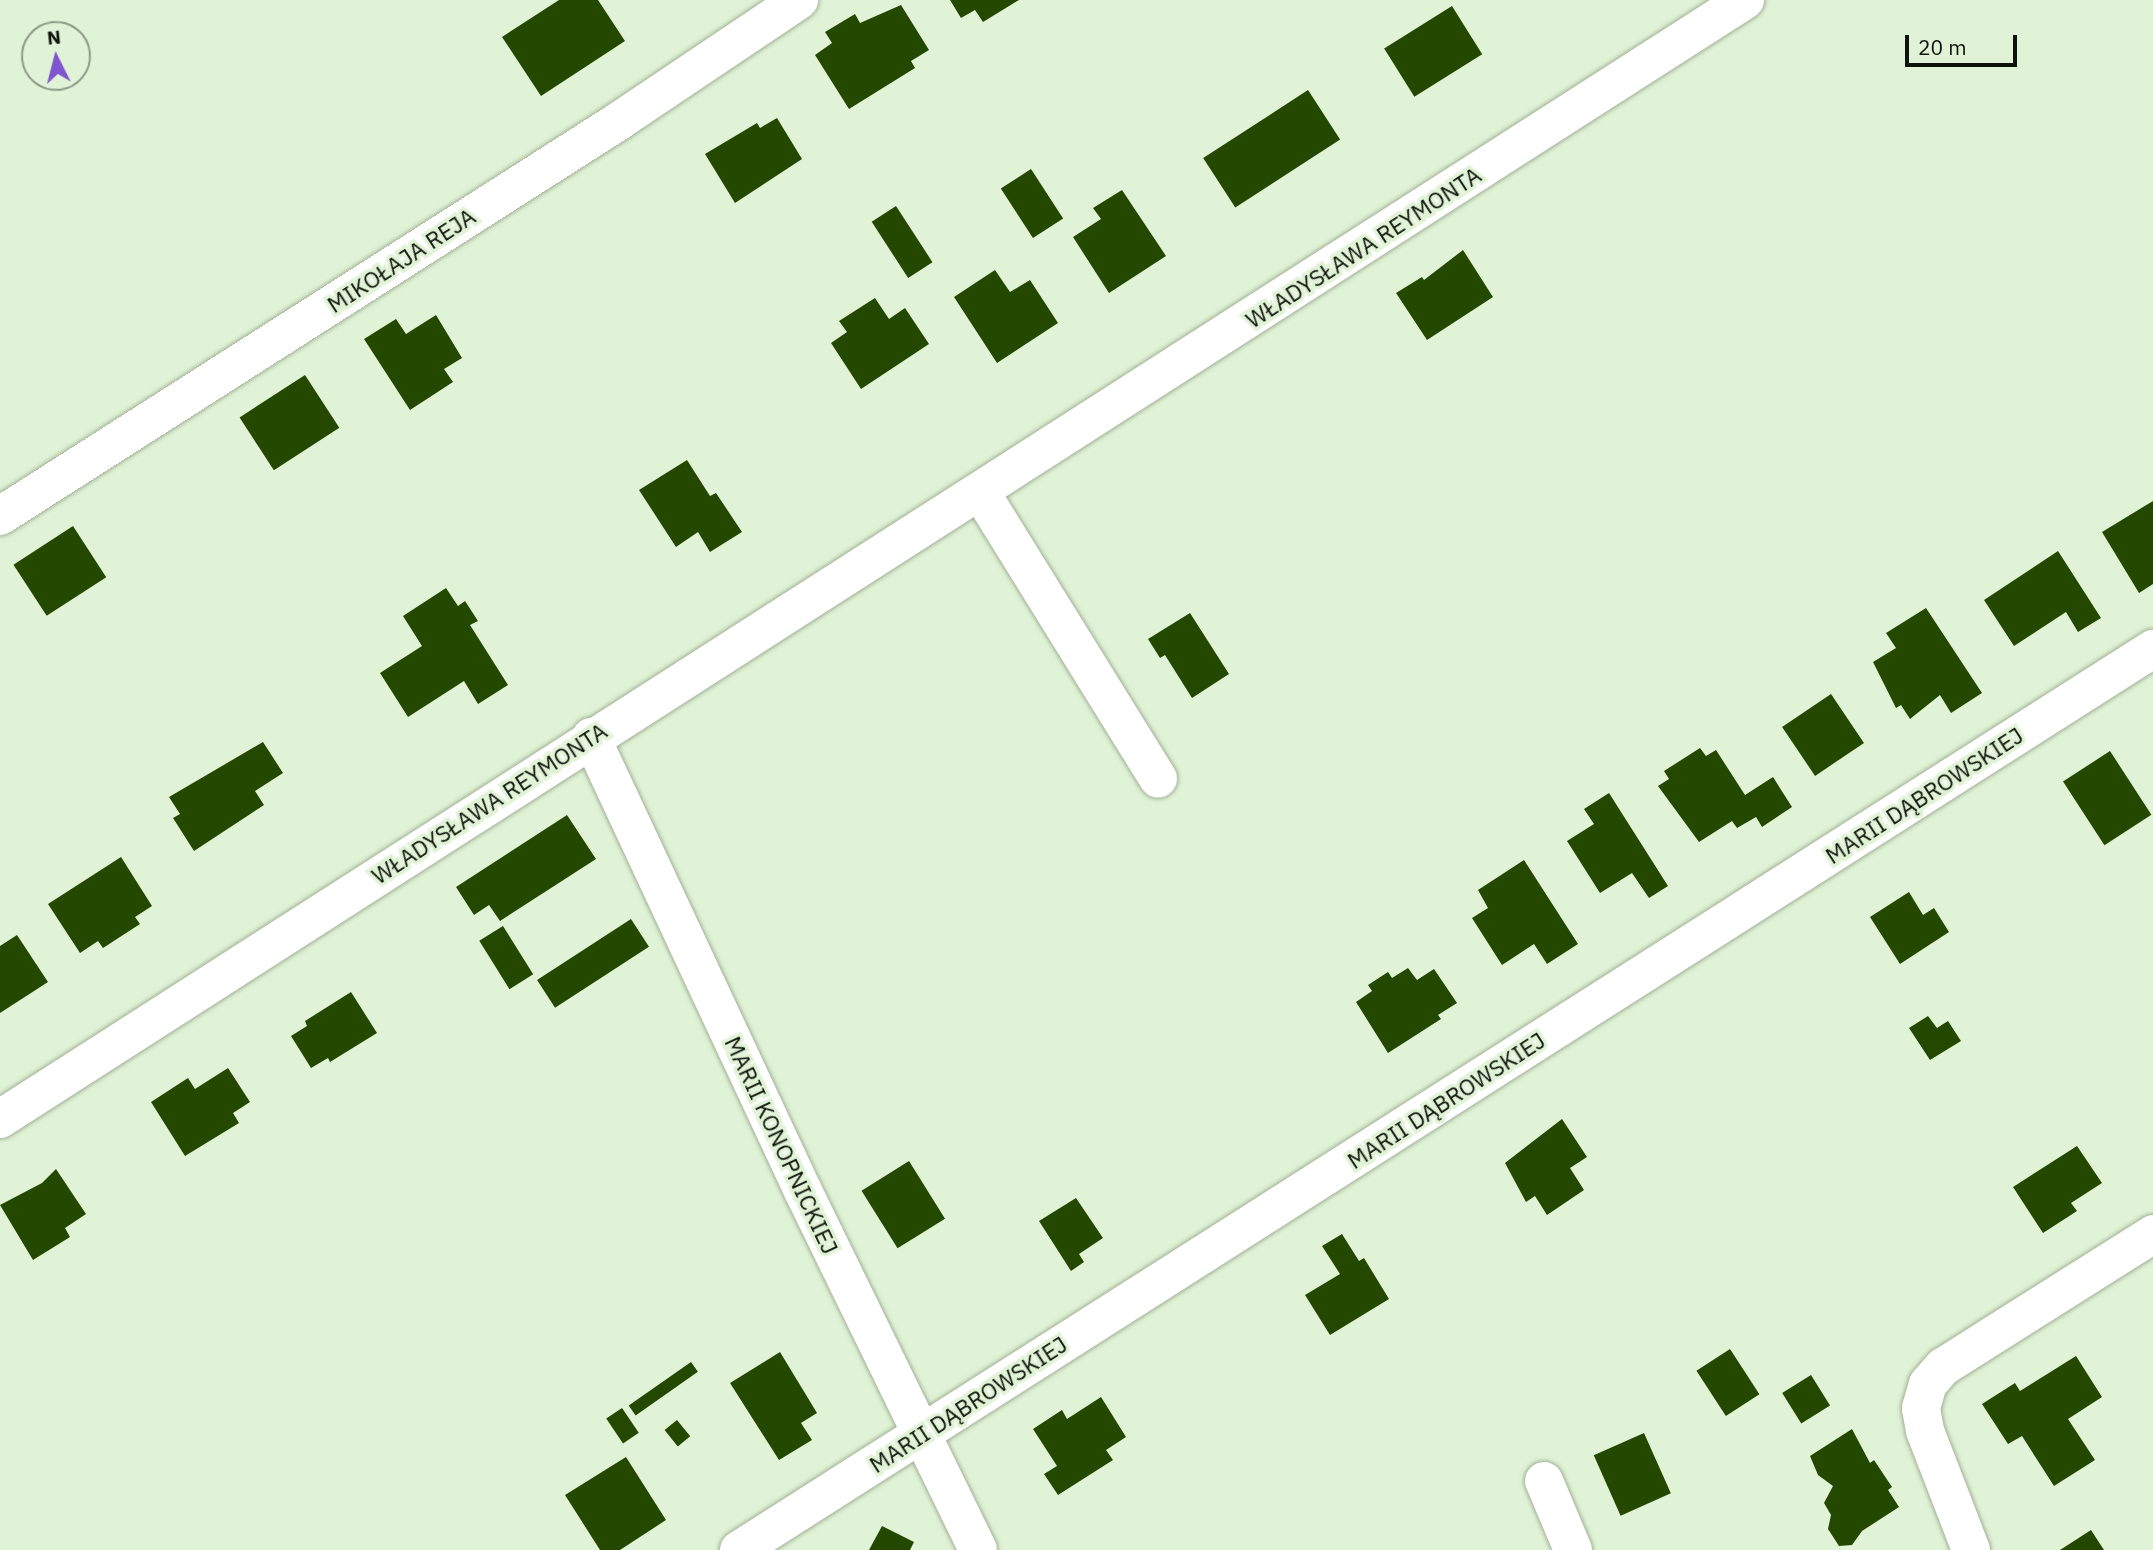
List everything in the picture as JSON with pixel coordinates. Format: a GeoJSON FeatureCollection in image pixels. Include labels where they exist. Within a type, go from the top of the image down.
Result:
{"type":"FeatureCollection","features":[{"type":"Feature","properties":{"kind":"street","name":"MIKOŁAJA REJA"},"geometry":{"type":"LineString","coordinates":[[0,516],[620,121],[799,0]]}},
{"type":"Feature","properties":{"kind":"street","name":"WŁADYSŁAWA REYMONTA"},"geometry":{"type":"LineString","coordinates":[[0,1119],[591,737],[981,493],[1745,0]]}},
{"type":"Feature","properties":{"kind":"street"},"geometry":{"type":"LineString","coordinates":[[981,493],[1158,779]]}},
{"type":"Feature","properties":{"kind":"street","name":"MARII DĄBROWSKIEJ"},"geometry":{"type":"LineString","coordinates":[[739,1550],[2153,649]]}},
{"type":"Feature","properties":{"kind":"street","name":"MARII KONOPNICKIEJ"},"geometry":{"type":"LineString","coordinates":[[591,737],[978,1550]]}},
{"type":"Feature","properties":{"kind":"street"},"geometry":{"type":"LineString","coordinates":[[1971,1550],[1925,1431],[1921,1408],[1928,1384],[1944,1367],[2153,1234]]}},
{"type":"Feature","properties":{"kind":"street"},"geometry":{"type":"LineString","coordinates":[[1544,1481],[1573,1550]]}},
{"type":"Feature","properties":{"kind":"building"},"geometry":{"type":"Polygon","coordinates":[[[559,0],[598,0],[625,41],[541,96],[502,37],[559,0]]]}},
{"type":"Feature","properties":{"kind":"building"},"geometry":{"type":"Polygon","coordinates":[[[950,0],[1019,0],[983,22],[975,10],[961,18],[950,0]]]}},
{"type":"Feature","properties":{"kind":"building"},"geometry":{"type":"Polygon","coordinates":[[[901,5],[929,50],[911,61],[915,68],[849,109],[815,55],[832,43],[825,32],[855,14],[860,23],[901,5]]]}},
{"type":"Feature","properties":{"kind":"building"},"geometry":{"type":"Polygon","coordinates":[[[1452,6],[1482,54],[1414,97],[1384,48],[1452,6]]]}},
{"type":"Feature","properties":{"kind":"building"},"geometry":{"type":"Polygon","coordinates":[[[1308,90],[1340,139],[1235,208],[1203,158],[1308,90]]]}},
{"type":"Feature","properties":{"kind":"building"},"geometry":{"type":"Polygon","coordinates":[[[777,118],[802,159],[735,203],[705,154],[757,123],[760,128],[777,118]]]}},
{"type":"Feature","properties":{"kind":"building"},"geometry":{"type":"Polygon","coordinates":[[[1031,169],[1063,218],[1033,238],[1001,189],[1031,169]]]}},
{"type":"Feature","properties":{"kind":"building"},"geometry":{"type":"Polygon","coordinates":[[[1122,190],[1166,256],[1109,293],[1073,237],[1101,219],[1093,208],[1122,190]]]}},
{"type":"Feature","properties":{"kind":"building"},"geometry":{"type":"Polygon","coordinates":[[[896,206],[932,262],[908,278],[872,222],[896,206]]]}},
{"type":"Feature","properties":{"kind":"building"},"geometry":{"type":"Polygon","coordinates":[[[1463,250],[1493,297],[1427,340],[1396,293],[1422,277],[1424,280],[1463,250]]]}},
{"type":"Feature","properties":{"kind":"building"},"geometry":{"type":"Polygon","coordinates":[[[995,270],[1010,292],[1030,280],[1058,323],[997,363],[954,297],[995,270]]]}},
{"type":"Feature","properties":{"kind":"building"},"geometry":{"type":"Polygon","coordinates":[[[875,298],[889,319],[905,308],[929,344],[861,389],[831,343],[847,332],[839,321],[875,298]]]}},
{"type":"Feature","properties":{"kind":"building"},"geometry":{"type":"Polygon","coordinates":[[[436,315],[462,358],[444,369],[453,382],[410,410],[364,339],[396,319],[406,334],[436,315]]]}},
{"type":"Feature","properties":{"kind":"building"},"geometry":{"type":"Polygon","coordinates":[[[305,375],[339,428],[274,470],[240,417],[305,375]]]}},
{"type":"Feature","properties":{"kind":"building"},"geometry":{"type":"Polygon","coordinates":[[[687,460],[710,496],[716,493],[742,532],[710,552],[698,532],[676,547],[639,490],[687,460]]]}},
{"type":"Feature","properties":{"kind":"building"},"geometry":{"type":"Polygon","coordinates":[[[2153,501],[2153,584],[2139,593],[2102,532],[2153,501]]]}},
{"type":"Feature","properties":{"kind":"building"},"geometry":{"type":"Polygon","coordinates":[[[73,526],[106,577],[47,616],[13,565],[73,526]]]}},
{"type":"Feature","properties":{"kind":"building"},"geometry":{"type":"Polygon","coordinates":[[[2058,551],[2101,618],[2078,632],[2066,612],[2014,646],[1984,600],[2058,551]]]}},
{"type":"Feature","properties":{"kind":"building"},"geometry":{"type":"Polygon","coordinates":[[[446,588],[458,606],[465,601],[478,621],[470,625],[508,685],[478,704],[464,681],[408,717],[380,673],[422,646],[403,616],[446,588]]]}},
{"type":"Feature","properties":{"kind":"building"},"geometry":{"type":"Polygon","coordinates":[[[1926,608],[1982,693],[1951,713],[1940,695],[1910,719],[1901,705],[1896,708],[1873,662],[1896,648],[1886,633],[1926,608]]]}},
{"type":"Feature","properties":{"kind":"building"},"geometry":{"type":"Polygon","coordinates":[[[1190,613],[1229,674],[1192,698],[1165,655],[1160,658],[1148,639],[1190,613]]]}},
{"type":"Feature","properties":{"kind":"building"},"geometry":{"type":"Polygon","coordinates":[[[1831,694],[1864,743],[1815,776],[1782,727],[1831,694]]]}},
{"type":"Feature","properties":{"kind":"building"},"geometry":{"type":"Polygon","coordinates":[[[263,742],[283,773],[255,791],[264,805],[194,851],[173,818],[180,814],[169,797],[263,742]]]}},
{"type":"Feature","properties":{"kind":"building"},"geometry":{"type":"Polygon","coordinates":[[[1700,748],[1706,756],[1716,750],[1745,795],[1773,777],[1792,807],[1762,827],[1756,817],[1737,828],[1732,821],[1699,842],[1658,786],[1669,779],[1664,771],[1700,748]]]}},
{"type":"Feature","properties":{"kind":"building"},"geometry":{"type":"Polygon","coordinates":[[[2110,751],[2151,815],[2104,845],[2063,781],[2110,751]]]}},
{"type":"Feature","properties":{"kind":"building"},"geometry":{"type":"Polygon","coordinates":[[[1609,793],[1668,886],[1649,898],[1632,873],[1600,893],[1567,841],[1594,824],[1584,809],[1609,793]]]}},
{"type":"Feature","properties":{"kind":"building"},"geometry":{"type":"Polygon","coordinates":[[[567,815],[596,859],[500,921],[489,905],[474,915],[456,887],[567,815]]]}},
{"type":"Feature","properties":{"kind":"building"},"geometry":{"type":"Polygon","coordinates":[[[121,857],[152,906],[135,917],[140,924],[103,948],[98,941],[80,953],[48,904],[121,857]]]}},
{"type":"Feature","properties":{"kind":"building"},"geometry":{"type":"Polygon","coordinates":[[[1524,860],[1578,944],[1547,964],[1534,944],[1502,965],[1472,918],[1488,908],[1478,890],[1524,860]]]}},
{"type":"Feature","properties":{"kind":"building"},"geometry":{"type":"Polygon","coordinates":[[[1909,892],[1923,915],[1934,908],[1949,932],[1900,964],[1870,917],[1909,892]]]}},
{"type":"Feature","properties":{"kind":"building"},"geometry":{"type":"Polygon","coordinates":[[[631,919],[649,947],[555,1008],[537,980],[631,919]]]}},
{"type":"Feature","properties":{"kind":"building"},"geometry":{"type":"Polygon","coordinates":[[[503,926],[533,974],[509,989],[479,941],[503,926]]]}},
{"type":"Feature","properties":{"kind":"building"},"geometry":{"type":"Polygon","coordinates":[[[17,935],[48,982],[0,1013],[0,946],[17,935]]]}},
{"type":"Feature","properties":{"kind":"building"},"geometry":{"type":"Polygon","coordinates":[[[1408,968],[1417,980],[1434,969],[1457,1003],[1438,1015],[1441,1019],[1388,1053],[1356,1002],[1372,991],[1368,985],[1388,972],[1392,978],[1408,968]]]}},
{"type":"Feature","properties":{"kind":"building"},"geometry":{"type":"Polygon","coordinates":[[[351,992],[377,1033],[330,1062],[328,1058],[311,1068],[291,1036],[307,1026],[305,1021],[351,992]]]}},
{"type":"Feature","properties":{"kind":"building"},"geometry":{"type":"Polygon","coordinates":[[[1928,1016],[1937,1028],[1948,1021],[1961,1041],[1930,1060],[1909,1028],[1928,1016]]]}},
{"type":"Feature","properties":{"kind":"building"},"geometry":{"type":"Polygon","coordinates":[[[228,1068],[250,1102],[233,1113],[239,1123],[185,1156],[151,1102],[188,1078],[195,1089],[228,1068]]]}},
{"type":"Feature","properties":{"kind":"building"},"geometry":{"type":"Polygon","coordinates":[[[1562,1119],[1587,1157],[1570,1168],[1584,1190],[1547,1215],[1535,1196],[1526,1202],[1505,1163],[1562,1119]]]}},
{"type":"Feature","properties":{"kind":"building"},"geometry":{"type":"Polygon","coordinates":[[[2077,1146],[2102,1183],[2071,1203],[2077,1211],[2043,1233],[2013,1187],[2077,1146]]]}},
{"type":"Feature","properties":{"kind":"building"},"geometry":{"type":"Polygon","coordinates":[[[909,1161],[945,1219],[898,1248],[862,1191],[909,1161]]]}},
{"type":"Feature","properties":{"kind":"building"},"geometry":{"type":"Polygon","coordinates":[[[56,1169],[86,1214],[65,1228],[70,1237],[33,1260],[0,1205],[42,1183],[56,1169]]]}},
{"type":"Feature","properties":{"kind":"building"},"geometry":{"type":"Polygon","coordinates":[[[1076,1198],[1103,1238],[1079,1254],[1084,1262],[1071,1271],[1039,1221],[1076,1198]]]}},
{"type":"Feature","properties":{"kind":"building"},"geometry":{"type":"Polygon","coordinates":[[[1342,1234],[1359,1261],[1364,1258],[1389,1299],[1330,1335],[1305,1295],[1340,1274],[1322,1246],[1342,1234]]]}},
{"type":"Feature","properties":{"kind":"building"},"geometry":{"type":"Polygon","coordinates":[[[1730,1349],[1759,1394],[1726,1416],[1696,1371],[1730,1349]]]}},
{"type":"Feature","properties":{"kind":"building"},"geometry":{"type":"Polygon","coordinates":[[[780,1352],[817,1413],[801,1423],[812,1440],[779,1460],[730,1383],[780,1352]]]}},
{"type":"Feature","properties":{"kind":"building"},"geometry":{"type":"Polygon","coordinates":[[[2076,1356],[2102,1397],[2068,1419],[2095,1460],[2054,1486],[2022,1436],[2008,1444],[1982,1404],[2015,1383],[2020,1391],[2076,1356]]]}},
{"type":"Feature","properties":{"kind":"building"},"geometry":{"type":"Polygon","coordinates":[[[691,1362],[698,1372],[636,1415],[629,1406],[691,1362]]]}},
{"type":"Feature","properties":{"kind":"building"},"geometry":{"type":"Polygon","coordinates":[[[1811,1375],[1830,1406],[1801,1424],[1782,1393],[1811,1375]]]}},
{"type":"Feature","properties":{"kind":"building"},"geometry":{"type":"Polygon","coordinates":[[[1101,1397],[1126,1437],[1106,1450],[1113,1460],[1058,1495],[1044,1474],[1057,1466],[1033,1429],[1062,1410],[1067,1419],[1101,1397]]]}},
{"type":"Feature","properties":{"kind":"building"},"geometry":{"type":"Polygon","coordinates":[[[622,1408],[639,1433],[623,1443],[606,1419],[622,1408]]]}},
{"type":"Feature","properties":{"kind":"building"},"geometry":{"type":"Polygon","coordinates":[[[677,1420],[690,1436],[678,1446],[665,1430],[677,1420]]]}},
{"type":"Feature","properties":{"kind":"building"},"geometry":{"type":"Polygon","coordinates":[[[1852,1429],[1870,1463],[1874,1460],[1892,1487],[1888,1490],[1899,1507],[1862,1531],[1852,1545],[1839,1546],[1828,1529],[1831,1515],[1824,1503],[1833,1486],[1818,1475],[1810,1456],[1852,1429]]]}},
{"type":"Feature","properties":{"kind":"building"},"geometry":{"type":"Polygon","coordinates":[[[1644,1433],[1671,1493],[1621,1516],[1594,1455],[1644,1433]]]}},
{"type":"Feature","properties":{"kind":"building"},"geometry":{"type":"Polygon","coordinates":[[[626,1457],[666,1520],[620,1550],[600,1550],[565,1495],[626,1457]]]}},
{"type":"Feature","properties":{"kind":"building"},"geometry":{"type":"Polygon","coordinates":[[[882,1526],[914,1542],[910,1550],[869,1550],[882,1526]]]}},
{"type":"Feature","properties":{"kind":"building"},"geometry":{"type":"Polygon","coordinates":[[[2091,1530],[2104,1550],[2060,1550],[2091,1530]]]}}]}
